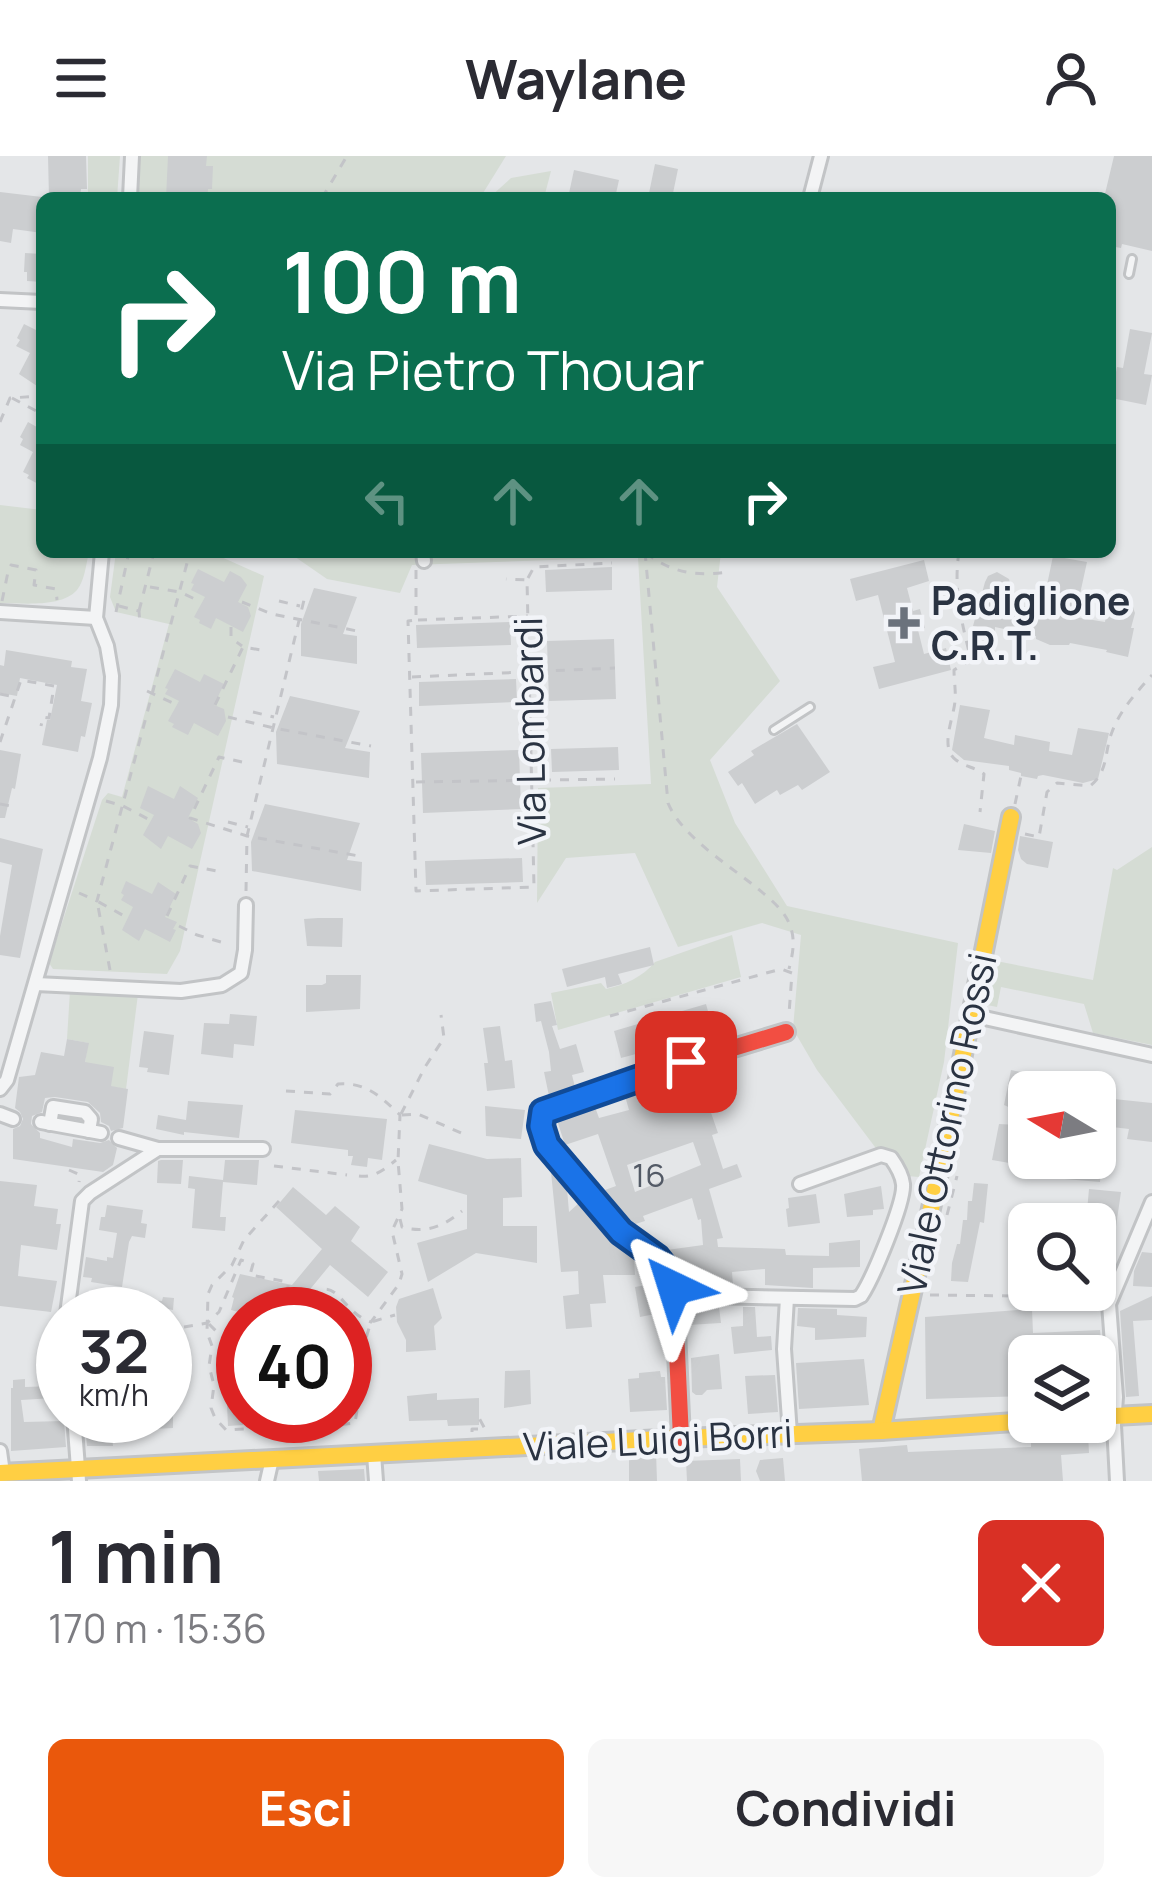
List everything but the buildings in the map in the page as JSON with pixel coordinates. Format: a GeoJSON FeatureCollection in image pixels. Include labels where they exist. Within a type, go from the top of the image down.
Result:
{"type":"FeatureCollection","features":[{"type":"Feature","properties":{"kind":"street"},"geometry":{"type":"LineString","coordinates":[[130,192],[132,156]]}},
{"type":"Feature","properties":{"kind":"street"},"geometry":{"type":"LineString","coordinates":[[811,192],[820,156]]}},
{"type":"Feature","properties":{"kind":"street"},"geometry":{"type":"LineString","coordinates":[[0,300],[36,302]]}},
{"type":"Feature","properties":{"kind":"street"},"geometry":{"type":"LineString","coordinates":[[0,1089],[36,984],[112,705],[107,646],[96,618],[101,558]]}},
{"type":"Feature","properties":{"kind":"street"},"geometry":{"type":"LineString","coordinates":[[1,608],[96,618]]}},
{"type":"Feature","properties":{"kind":"street","name":"Viale Ottorino Rossi"},"geometry":{"type":"LineString","coordinates":[[880,1431],[1016,816]]}},
{"type":"Feature","properties":{"kind":"street"},"geometry":{"type":"LineString","coordinates":[[36,984],[181,991],[222,985],[241,973],[246,905]]}},
{"type":"Feature","properties":{"kind":"street"},"geometry":{"type":"LineString","coordinates":[[971,1016],[1152,1055]]}},
{"type":"Feature","properties":{"kind":"street"},"geometry":{"type":"LineString","coordinates":[[681,1438],[674,1288],[668,1272],[621,1232],[547,1145],[540,1118],[543,1112],[615,1085],[786,1032]]}},
{"type":"Feature","properties":{"kind":"street"},"geometry":{"type":"LineString","coordinates":[[46,1123],[95,1132]]}},
{"type":"Feature","properties":{"kind":"street"},"geometry":{"type":"LineString","coordinates":[[119,1138],[158,1149],[263,1149]]}},
{"type":"Feature","properties":{"kind":"street"},"geometry":{"type":"LineString","coordinates":[[71,1287],[82,1202],[107,1179],[158,1149]]}},
{"type":"Feature","properties":{"kind":"street"},"geometry":{"type":"LineString","coordinates":[[674,1288],[706,1295],[861,1296],[892,1228],[904,1181],[891,1157],[881,1155],[800,1184]]}},
{"type":"Feature","properties":{"kind":"street"},"geometry":{"type":"LineString","coordinates":[[1112,1335],[1109,1304],[1152,1202]]}},
{"type":"Feature","properties":{"kind":"street"},"geometry":{"type":"LineString","coordinates":[[787,1298],[784,1349],[790,1434]]}},
{"type":"Feature","properties":{"kind":"street"},"geometry":{"type":"LineString","coordinates":[[1116,1415],[1152,1414]]}},
{"type":"Feature","properties":{"kind":"street","name":"Viale Luigi Borri"},"geometry":{"type":"LineString","coordinates":[[2,1473],[79,1474],[272,1459],[1008,1422]]}},
{"type":"Feature","properties":{"kind":"street"},"geometry":{"type":"LineString","coordinates":[[76,1443],[79,1474]]}},
{"type":"Feature","properties":{"kind":"street"},"geometry":{"type":"LineString","coordinates":[[1116,1443],[1117,1481]]}},
{"type":"Feature","properties":{"kind":"street"},"geometry":{"type":"LineString","coordinates":[[0,1451],[2,1473]]}},
{"type":"Feature","properties":{"kind":"street"},"geometry":{"type":"LineString","coordinates":[[374,1454],[376,1481]]}},
{"type":"Feature","properties":{"kind":"street"},"geometry":{"type":"LineString","coordinates":[[267,1481],[272,1459]]}},
{"type":"Feature","properties":{"kind":"lane"},"geometry":{"type":"LineString","coordinates":[[1129,274],[1132,260]]}},
{"type":"Feature","properties":{"kind":"lane"},"geometry":{"type":"LineString","coordinates":[[774,730],[810,707]]}},
{"type":"Feature","properties":{"kind":"path"},"geometry":{"type":"LineString","coordinates":[[326,192],[347,156]]}},
{"type":"Feature","properties":{"kind":"path"},"geometry":{"type":"LineString","coordinates":[[10,398],[36,396]]}},
{"type":"Feature","properties":{"kind":"path"},"geometry":{"type":"LineString","coordinates":[[10,398],[36,411]]}},
{"type":"Feature","properties":{"kind":"path"},"geometry":{"type":"LineString","coordinates":[[0,422],[10,398]]}},
{"type":"Feature","properties":{"kind":"path"},"geometry":{"type":"LineString","coordinates":[[128,558],[117,609],[140,610]]}},
{"type":"Feature","properties":{"kind":"path"},"geometry":{"type":"LineString","coordinates":[[140,624],[153,558]]}},
{"type":"Feature","properties":{"kind":"path"},"geometry":{"type":"LineString","coordinates":[[110,970],[98,902],[188,558]]}},
{"type":"Feature","properties":{"kind":"path"},"geometry":{"type":"LineString","coordinates":[[646,558],[668,803],[686,830],[788,919],[794,951],[786,1032]]}},
{"type":"Feature","properties":{"kind":"path"},"geometry":{"type":"LineString","coordinates":[[653,558],[663,566],[703,576],[730,572]]}},
{"type":"Feature","properties":{"kind":"path"},"geometry":{"type":"LineString","coordinates":[[958,558],[957,604],[971,660],[954,670],[950,753],[984,773],[980,812]]}},
{"type":"Feature","properties":{"kind":"path","name":"Via Lombardi"},"geometry":{"type":"LineString","coordinates":[[421,560],[416,620],[408,621],[416,891],[534,887],[527,580],[506,579]]}},
{"type":"Feature","properties":{"kind":"path"},"geometry":{"type":"LineString","coordinates":[[527,580],[534,567],[612,563]]}},
{"type":"Feature","properties":{"kind":"path"},"geometry":{"type":"LineString","coordinates":[[1,608],[11,565],[36,570],[34,585],[56,589],[58,602]]}},
{"type":"Feature","properties":{"kind":"path"},"geometry":{"type":"LineString","coordinates":[[150,586],[199,601]]}},
{"type":"Feature","properties":{"kind":"path"},"geometry":{"type":"LineString","coordinates":[[246,905],[247,836],[303,603],[278,601]]}},
{"type":"Feature","properties":{"kind":"path"},"geometry":{"type":"LineString","coordinates":[[242,602],[272,614],[357,631]]}},
{"type":"Feature","properties":{"kind":"path"},"geometry":{"type":"LineString","coordinates":[[416,620],[528,616]]}},
{"type":"Feature","properties":{"kind":"path"},"geometry":{"type":"LineString","coordinates":[[231,627],[232,638],[243,646],[267,651]]}},
{"type":"Feature","properties":{"kind":"path"},"geometry":{"type":"LineString","coordinates":[[161,635],[168,638]]}},
{"type":"Feature","properties":{"kind":"path"},"geometry":{"type":"LineString","coordinates":[[215,705],[243,646]]}},
{"type":"Feature","properties":{"kind":"path"},"geometry":{"type":"LineString","coordinates":[[410,677],[615,668]]}},
{"type":"Feature","properties":{"kind":"path"},"geometry":{"type":"LineString","coordinates":[[1021,776],[1016,816],[1039,837],[1047,792],[1057,783],[1090,785],[1103,774],[1112,733],[1152,674]]}},
{"type":"Feature","properties":{"kind":"path"},"geometry":{"type":"LineString","coordinates":[[0,742],[21,680],[54,686],[49,718],[43,717],[41,725]]}},
{"type":"Feature","properties":{"kind":"path"},"geometry":{"type":"LineString","coordinates":[[150,693],[175,704]]}},
{"type":"Feature","properties":{"kind":"path"},"geometry":{"type":"LineString","coordinates":[[0,694],[17,698]]}},
{"type":"Feature","properties":{"kind":"path"},"geometry":{"type":"LineString","coordinates":[[253,712],[276,718]]}},
{"type":"Feature","properties":{"kind":"path"},"geometry":{"type":"LineString","coordinates":[[228,717],[370,746]]}},
{"type":"Feature","properties":{"kind":"path"},"geometry":{"type":"LineString","coordinates":[[242,762],[219,757],[190,818],[247,836],[359,856]]}},
{"type":"Feature","properties":{"kind":"path"},"geometry":{"type":"LineString","coordinates":[[414,782],[615,779]]}},
{"type":"Feature","properties":{"kind":"path"},"geometry":{"type":"LineString","coordinates":[[106,800],[148,819]]}},
{"type":"Feature","properties":{"kind":"path"},"geometry":{"type":"LineString","coordinates":[[0,805],[11,806]]}},
{"type":"Feature","properties":{"kind":"path"},"geometry":{"type":"LineString","coordinates":[[228,822],[250,827]]}},
{"type":"Feature","properties":{"kind":"path"},"geometry":{"type":"LineString","coordinates":[[167,916],[190,866],[217,871]]}},
{"type":"Feature","properties":{"kind":"path"},"geometry":{"type":"LineString","coordinates":[[79,893],[126,917]]}},
{"type":"Feature","properties":{"kind":"path"},"geometry":{"type":"LineString","coordinates":[[179,926],[220,942]]}},
{"type":"Feature","properties":{"kind":"path"},"geometry":{"type":"LineString","coordinates":[[610,1016],[789,969]]}},
{"type":"Feature","properties":{"kind":"path"},"geometry":{"type":"LineString","coordinates":[[372,1321],[402,1274],[392,1231],[402,1209],[400,1115],[444,1038],[441,1015]]}},
{"type":"Feature","properties":{"kind":"path"},"geometry":{"type":"LineString","coordinates":[[286,1091],[331,1094],[338,1084],[354,1083],[376,1092],[400,1115],[418,1114],[468,1136]]}},
{"type":"Feature","properties":{"kind":"path"},"geometry":{"type":"LineString","coordinates":[[358,1176],[380,1172],[398,1158]]}},
{"type":"Feature","properties":{"kind":"path"},"geometry":{"type":"LineString","coordinates":[[274,1166],[347,1175]]}},
{"type":"Feature","properties":{"kind":"path"},"geometry":{"type":"LineString","coordinates":[[69,1170],[80,1175],[82,1202]]}},
{"type":"Feature","properties":{"kind":"path"},"geometry":{"type":"LineString","coordinates":[[216,1420],[211,1408],[214,1385],[209,1366],[208,1294],[232,1265],[244,1240],[279,1201]]}},
{"type":"Feature","properties":{"kind":"path"},"geometry":{"type":"LineString","coordinates":[[399,1217],[402,1227],[416,1231],[450,1220],[462,1210]]}},
{"type":"Feature","properties":{"kind":"path"},"geometry":{"type":"LineString","coordinates":[[230,1287],[241,1260],[253,1264],[250,1275],[288,1282],[288,1287]]}},
{"type":"Feature","properties":{"kind":"path"},"geometry":{"type":"LineString","coordinates":[[922,1295],[1008,1296]]}},
{"type":"Feature","properties":{"kind":"path"},"geometry":{"type":"LineString","coordinates":[[192,1326],[216,1315]]}},
{"type":"Feature","properties":{"kind":"path"},"geometry":{"type":"LineString","coordinates":[[372,1322],[395,1315]]}},
{"type":"Feature","properties":{"kind":"path"},"geometry":{"type":"LineString","coordinates":[[207,1323],[216,1331]]}},
{"type":"Feature","properties":{"kind":"path"},"geometry":{"type":"LineString","coordinates":[[472,1434],[472,1430],[485,1429],[479,1418]]}},
{"type":"Feature","properties":{"kind":"shaded area"},"geometry":{"type":"Polygon","coordinates":[[[88,156],[120,156],[117,192],[88,192],[88,156]]]}},
{"type":"Feature","properties":{"kind":"shaded area"},"geometry":{"type":"Polygon","coordinates":[[[132,156],[506,156],[484,192],[130,192],[132,156]]]}},
{"type":"Feature","properties":{"kind":"shaded area"},"geometry":{"type":"Polygon","coordinates":[[[551,171],[546,192],[496,192],[511,178],[551,171]]]}},
{"type":"Feature","properties":{"kind":"shaded area"},"geometry":{"type":"Polygon","coordinates":[[[0,505],[36,509],[36,558],[88,558],[84,577],[77,590],[61,600],[0,603],[0,505]]]}},
{"type":"Feature","properties":{"kind":"shaded area"},"geometry":{"type":"Polygon","coordinates":[[[115,558],[224,558],[264,576],[180,951],[167,974],[53,969],[49,963],[102,800],[108,793],[122,797],[169,624],[116,612],[110,597],[115,558]]]}},
{"type":"Feature","properties":{"kind":"shaded area"},"geometry":{"type":"Polygon","coordinates":[[[297,558],[610,558],[412,565],[400,593],[327,579],[297,558]]]}},
{"type":"Feature","properties":{"kind":"shaded area"},"geometry":{"type":"Polygon","coordinates":[[[638,558],[720,558],[717,587],[780,681],[710,760],[735,823],[787,906],[958,943],[944,1062],[919,1177],[907,1176],[900,1159],[878,1151],[817,1070],[793,1029],[801,935],[762,923],[678,947],[635,853],[566,858],[537,903],[538,788],[651,784],[638,558]]]}},
{"type":"Feature","properties":{"kind":"shaded area"},"geometry":{"type":"Polygon","coordinates":[[[1152,847],[1152,1045],[1093,1033],[1084,1004],[1001,987],[997,1007],[982,1004],[991,960],[1093,980],[1113,868],[1117,870],[1152,847]]]}},
{"type":"Feature","properties":{"kind":"shaded area"},"geometry":{"type":"Polygon","coordinates":[[[732,935],[741,977],[558,1030],[551,993],[601,983],[606,989],[620,985],[655,962],[732,935]]]}},
{"type":"Feature","properties":{"kind":"shaded area"},"geometry":{"type":"Polygon","coordinates":[[[70,991],[138,994],[126,1089],[82,1082],[88,1043],[67,1039],[70,991]]]}},
{"type":"Feature","properties":{"kind":"traffic: slow"},"geometry":{"type":"LineString","coordinates":[[881,1431],[1011,817]]}},
{"type":"Feature","properties":{"kind":"traffic: slow"},"geometry":{"type":"LineString","coordinates":[[1116,1416],[1152,1414]]}},
{"type":"Feature","properties":{"kind":"traffic: slow"},"geometry":{"type":"LineString","coordinates":[[0,1473],[1008,1422]]}},
{"type":"Feature","properties":{"kind":"traffic: jam"},"geometry":{"type":"LineString","coordinates":[[681,1438],[674,1288],[668,1272],[657,1258],[627,1238],[547,1145],[540,1118],[543,1112],[664,1069],[786,1032]]}},
{"type":"Feature","properties":{"kind":"place","name":"Padiglione C.R.T."},"geometry":{"type":"Point","coordinates":[904,623]}},
{"type":"Feature","properties":{"kind":"route"},"geometry":{"type":"LineString","coordinates":[[674,1288],[657,1258],[621,1232],[547,1145],[540,1118],[543,1112],[686,1062]]}}]}
